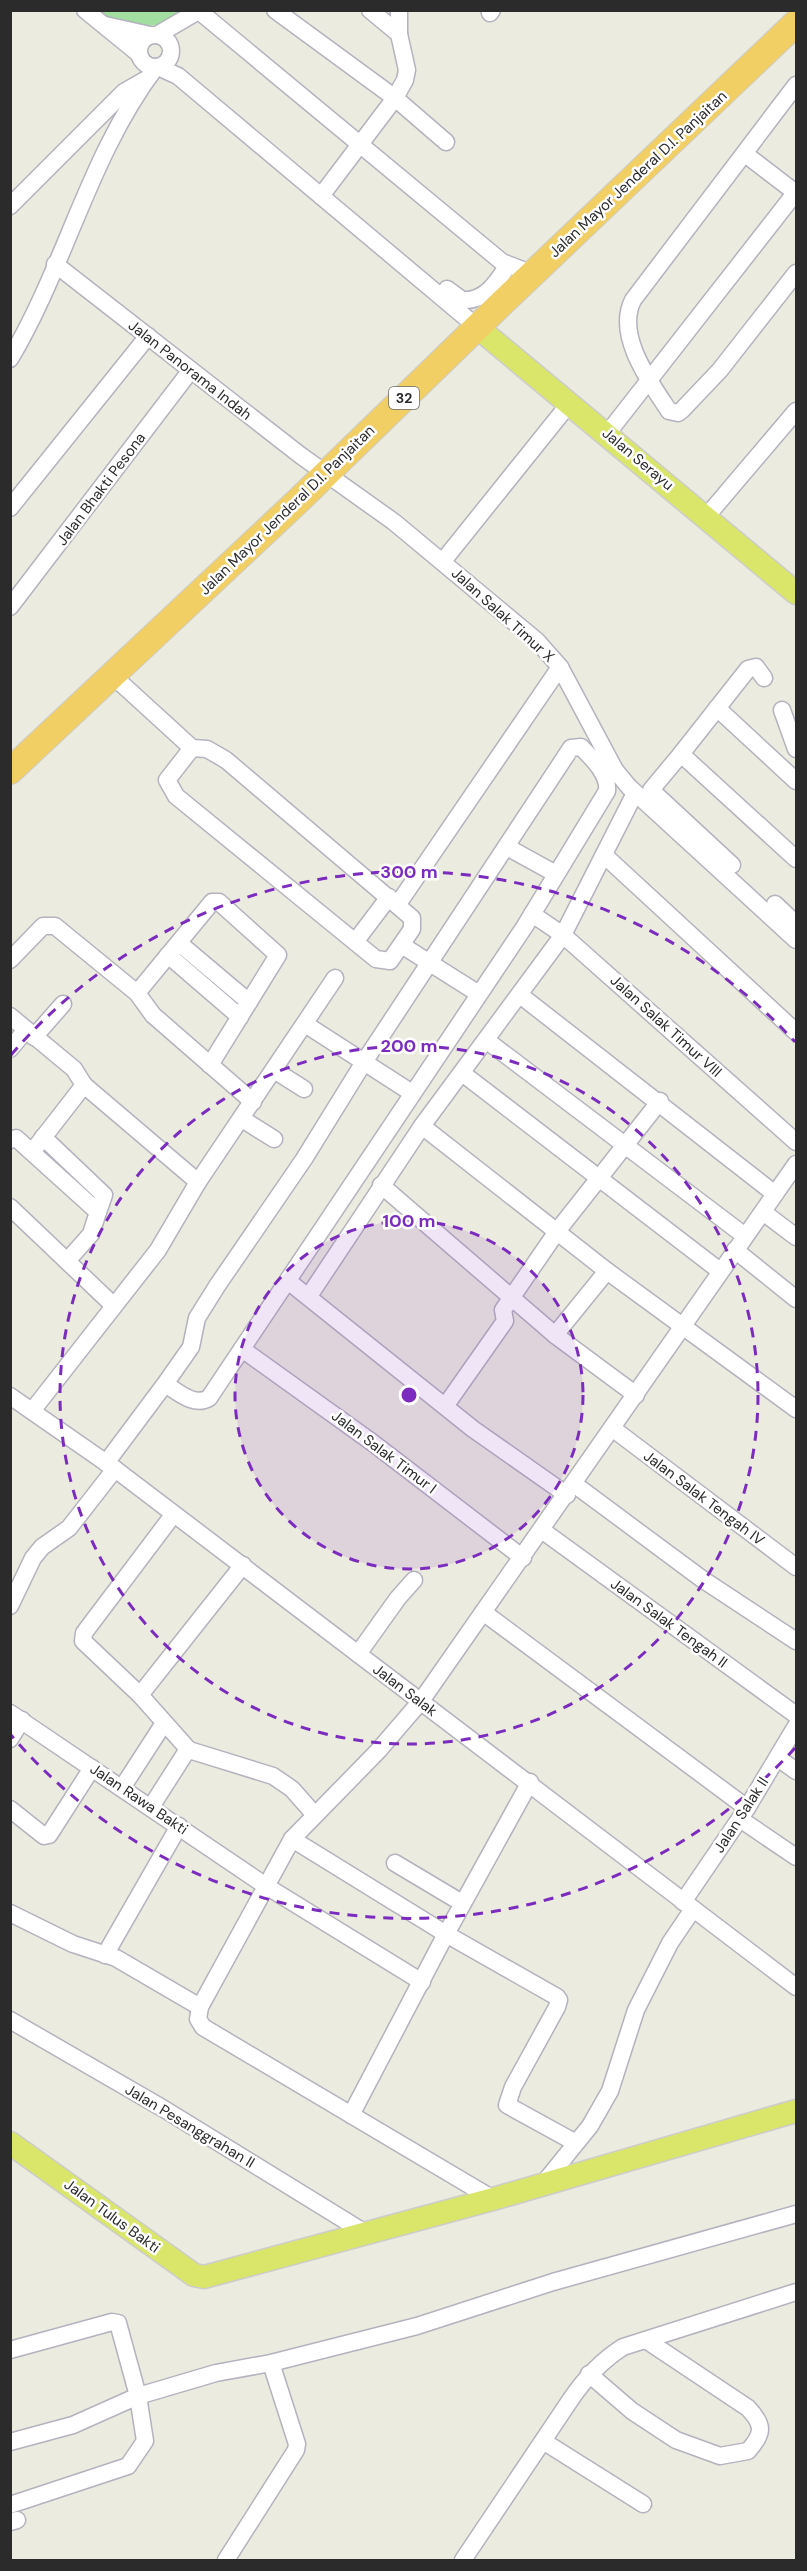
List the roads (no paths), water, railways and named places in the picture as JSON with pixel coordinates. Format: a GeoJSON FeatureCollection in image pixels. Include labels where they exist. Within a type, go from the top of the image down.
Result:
{"type":"FeatureCollection","features":[{"type":"Feature","properties":{"kind":"highway","name":"Jalan Mayor Jenderal D.I. Panjaitan"},"geometry":{"type":"LineString","coordinates":[[10,771],[326,475],[477,327],[796,23]]}},
{"type":"Feature","properties":{"kind":"main road","name":"Jalan Serayu"},"geometry":{"type":"LineString","coordinates":[[477,327],[796,593]]}},
{"type":"Feature","properties":{"kind":"main road","name":"Jalan Tulus Bakti"},"geometry":{"type":"LineString","coordinates":[[10,2143],[194,2275],[204,2277],[493,2199],[796,2110]]}},
{"type":"Feature","properties":{"kind":"street"},"geometry":{"type":"LineString","coordinates":[[85,10],[139,56],[153,71],[178,76],[462,300],[474,299],[489,291],[508,265]]}},
{"type":"Feature","properties":{"kind":"street"},"geometry":{"type":"LineString","coordinates":[[275,10],[395,98],[446,142]]}},
{"type":"Feature","properties":{"kind":"street"},"geometry":{"type":"LineString","coordinates":[[370,10],[399,34]]}},
{"type":"Feature","properties":{"kind":"street"},"geometry":{"type":"LineString","coordinates":[[324,191],[395,98],[407,74],[399,34],[399,10]]}},
{"type":"Feature","properties":{"kind":"street"},"geometry":{"type":"LineString","coordinates":[[122,120],[124,92],[139,56],[141,42],[197,13]]}},
{"type":"Feature","properties":{"kind":"street"},"geometry":{"type":"LineString","coordinates":[[10,206],[124,92],[167,62],[171,49],[197,13]]}},
{"type":"Feature","properties":{"kind":"street"},"geometry":{"type":"LineString","coordinates":[[197,13],[508,265],[533,274]]}},
{"type":"Feature","properties":{"kind":"street"},"geometry":{"type":"LineString","coordinates":[[101,24],[166,38],[201,95]]}},
{"type":"Feature","properties":{"kind":"street"},"geometry":{"type":"LineString","coordinates":[[10,359],[22,340],[85,193],[122,120],[153,71]]}},
{"type":"Feature","properties":{"kind":"street"},"geometry":{"type":"LineString","coordinates":[[796,85],[627,311],[630,337],[650,381],[669,411],[673,413],[682,410],[720,369],[796,273]]}},
{"type":"Feature","properties":{"kind":"street"},"geometry":{"type":"LineString","coordinates":[[607,434],[796,193],[745,154]]}},
{"type":"Feature","properties":{"kind":"street"},"geometry":{"type":"LineString","coordinates":[[324,191],[477,327]]}},
{"type":"Feature","properties":{"kind":"street","name":"Jalan Panorama Indah"},"geometry":{"type":"LineString","coordinates":[[55,264],[326,475]]}},
{"type":"Feature","properties":{"kind":"street"},"geometry":{"type":"LineString","coordinates":[[10,507],[148,336]]}},
{"type":"Feature","properties":{"kind":"street","name":"Jalan Bhakti Pesona"},"geometry":{"type":"LineString","coordinates":[[10,607],[190,370]]}},
{"type":"Feature","properties":{"kind":"street"},"geometry":{"type":"LineString","coordinates":[[442,561],[569,404]]}},
{"type":"Feature","properties":{"kind":"street"},"geometry":{"type":"LineString","coordinates":[[706,517],[796,411]]}},
{"type":"Feature","properties":{"kind":"street","name":"Jalan Salak Timur X"},"geometry":{"type":"LineString","coordinates":[[326,475],[394,522],[537,641],[560,667],[615,770],[635,793],[796,940]]}},
{"type":"Feature","properties":{"kind":"street"},"geometry":{"type":"LineString","coordinates":[[355,942],[394,901],[560,667]]}},
{"type":"Feature","properties":{"kind":"street"},"geometry":{"type":"LineString","coordinates":[[764,678],[758,669],[752,667],[652,787],[653,792],[790,919],[796,900]]}},
{"type":"Feature","properties":{"kind":"street"},"geometry":{"type":"LineString","coordinates":[[112,675],[192,748],[207,749],[226,760],[412,918],[413,923],[403,946],[390,961],[384,962],[376,959],[176,796],[167,780],[192,748]]}},
{"type":"Feature","properties":{"kind":"street"},"geometry":{"type":"LineString","coordinates":[[717,708],[796,781]]}},
{"type":"Feature","properties":{"kind":"street"},"geometry":{"type":"LineString","coordinates":[[782,710],[796,749]]}},
{"type":"Feature","properties":{"kind":"street"},"geometry":{"type":"LineString","coordinates":[[10,1606],[33,1558],[42,1547],[69,1528],[192,1343],[197,1318],[217,1286],[304,1159],[364,1062],[571,748],[581,747],[594,760],[605,778],[607,791],[532,914],[206,1401],[194,1401],[165,1384]]}},
{"type":"Feature","properties":{"kind":"street"},"geometry":{"type":"LineString","coordinates":[[681,754],[796,859]]}},
{"type":"Feature","properties":{"kind":"street"},"geometry":{"type":"LineString","coordinates":[[309,1296],[422,1126],[563,935],[635,793]]}},
{"type":"Feature","properties":{"kind":"street"},"geometry":{"type":"LineString","coordinates":[[507,847],[556,874]]}},
{"type":"Feature","properties":{"kind":"street"},"geometry":{"type":"LineString","coordinates":[[604,855],[796,1032]]}},
{"type":"Feature","properties":{"kind":"street"},"geometry":{"type":"LineString","coordinates":[[137,993],[212,902],[219,902],[278,956],[210,1065]]}},
{"type":"Feature","properties":{"kind":"street","name":"Jalan Salak Timur VIII"},"geometry":{"type":"LineString","coordinates":[[532,914],[563,935],[796,1142]]}},
{"type":"Feature","properties":{"kind":"street"},"geometry":{"type":"LineString","coordinates":[[10,960],[44,926],[51,924],[137,993],[153,1016],[253,1102]]}},
{"type":"Feature","properties":{"kind":"street"},"geometry":{"type":"LineString","coordinates":[[403,946],[478,994]]}},
{"type":"Feature","properties":{"kind":"street"},"geometry":{"type":"LineString","coordinates":[[173,949],[249,1002]]}},
{"type":"Feature","properties":{"kind":"street"},"geometry":{"type":"LineString","coordinates":[[173,949],[240,1017]]}},
{"type":"Feature","properties":{"kind":"street"},"geometry":{"type":"LineString","coordinates":[[32,1411],[158,1250],[198,1182],[335,978]]}},
{"type":"Feature","properties":{"kind":"street"},"geometry":{"type":"LineString","coordinates":[[520,995],[660,1101],[775,1194]]}},
{"type":"Feature","properties":{"kind":"street"},"geometry":{"type":"LineString","coordinates":[[10,1048],[63,1004]]}},
{"type":"Feature","properties":{"kind":"street"},"geometry":{"type":"LineString","coordinates":[[10,1016],[74,1069],[84,1085],[198,1182]]}},
{"type":"Feature","properties":{"kind":"street"},"geometry":{"type":"LineString","coordinates":[[306,1024],[412,1093]]}},
{"type":"Feature","properties":{"kind":"street"},"geometry":{"type":"LineString","coordinates":[[486,1040],[745,1236]]}},
{"type":"Feature","properties":{"kind":"street"},"geometry":{"type":"LineString","coordinates":[[274,1070],[304,1089]]}},
{"type":"Feature","properties":{"kind":"street"},"geometry":{"type":"LineString","coordinates":[[462,1073],[720,1271]]}},
{"type":"Feature","properties":{"kind":"street"},"geometry":{"type":"LineString","coordinates":[[32,1152],[84,1085]]}},
{"type":"Feature","properties":{"kind":"street"},"geometry":{"type":"LineString","coordinates":[[446,1405],[505,1321],[503,1310],[558,1230],[626,1148],[660,1101]]}},
{"type":"Feature","properties":{"kind":"street"},"geometry":{"type":"LineString","coordinates":[[242,1119],[274,1139]]}},
{"type":"Feature","properties":{"kind":"street"},"geometry":{"type":"LineString","coordinates":[[422,1126],[558,1230],[607,1271],[684,1324],[796,1409]]}},
{"type":"Feature","properties":{"kind":"street"},"geometry":{"type":"LineString","coordinates":[[43,1137],[104,1195],[94,1229],[67,1261]]}},
{"type":"Feature","properties":{"kind":"street"},"geometry":{"type":"LineString","coordinates":[[10,1140],[16,1138],[98,1212]]}},
{"type":"Feature","properties":{"kind":"street"},"geometry":{"type":"LineString","coordinates":[[493,2199],[203,2027],[198,2019],[200,2007],[292,1839],[378,1751],[421,1701],[543,1531],[720,1271],[796,1164]]}},
{"type":"Feature","properties":{"kind":"street"},"geometry":{"type":"LineString","coordinates":[[381,1185],[555,1335],[636,1395]]}},
{"type":"Feature","properties":{"kind":"street"},"geometry":{"type":"LineString","coordinates":[[10,1207],[113,1305]]}},
{"type":"Feature","properties":{"kind":"street"},"geometry":{"type":"LineString","coordinates":[[763,1212],[796,1237]]}},
{"type":"Feature","properties":{"kind":"street"},"geometry":{"type":"LineString","coordinates":[[735,1250],[796,1299]]}},
{"type":"Feature","properties":{"kind":"street"},"geometry":{"type":"LineString","coordinates":[[555,1335],[607,1271]]}},
{"type":"Feature","properties":{"kind":"street"},"geometry":{"type":"LineString","coordinates":[[288,1281],[446,1405],[473,1429],[570,1489],[796,1641]]}},
{"type":"Feature","properties":{"kind":"street","name":"Jalan Salak Timur I"},"geometry":{"type":"LineString","coordinates":[[242,1349],[373,1443],[524,1558]]}},
{"type":"Feature","properties":{"kind":"street","name":"Jalan Salak"},"geometry":{"type":"LineString","coordinates":[[10,1396],[111,1466],[172,1515],[243,1565],[796,1987]]}},
{"type":"Feature","properties":{"kind":"street","name":"Jalan Salak Tengah IV"},"geometry":{"type":"LineString","coordinates":[[612,1428],[796,1567]]}},
{"type":"Feature","properties":{"kind":"street"},"geometry":{"type":"LineString","coordinates":[[172,1515],[83,1636],[89,1650],[140,1695],[188,1749],[273,1776],[292,1789],[314,1814]]}},
{"type":"Feature","properties":{"kind":"street","name":"Jalan Salak Tengah II"},"geometry":{"type":"LineString","coordinates":[[543,1531],[796,1715]]}},
{"type":"Feature","properties":{"kind":"street"},"geometry":{"type":"LineString","coordinates":[[140,1695],[243,1565]]}},
{"type":"Feature","properties":{"kind":"street"},"geometry":{"type":"LineString","coordinates":[[358,1654],[398,1598],[414,1580]]}},
{"type":"Feature","properties":{"kind":"street"},"geometry":{"type":"LineString","coordinates":[[483,1612],[796,1857]]}},
{"type":"Feature","properties":{"kind":"street"},"geometry":{"type":"LineString","coordinates":[[10,1739],[16,1717]]}},
{"type":"Feature","properties":{"kind":"street","name":"Jalan Rawa Bakti"},"geometry":{"type":"LineString","coordinates":[[16,1717],[266,1886],[422,1982]]}},
{"type":"Feature","properties":{"kind":"street"},"geometry":{"type":"LineString","coordinates":[[122,1788],[164,1723]]}},
{"type":"Feature","properties":{"kind":"street","name":"Jalan Salak II"},"geometry":{"type":"LineString","coordinates":[[543,2184],[590,2126],[610,2091],[636,2010],[688,1906],[796,1726]]}},
{"type":"Feature","properties":{"kind":"street"},"geometry":{"type":"LineString","coordinates":[[151,1807],[188,1749]]}},
{"type":"Feature","properties":{"kind":"street"},"geometry":{"type":"LineString","coordinates":[[778,1758],[796,1771]]}},
{"type":"Feature","properties":{"kind":"street"},"geometry":{"type":"LineString","coordinates":[[10,1809],[44,1836],[49,1835],[92,1768]]}},
{"type":"Feature","properties":{"kind":"street"},"geometry":{"type":"LineString","coordinates":[[351,2115],[462,1903],[530,1782]]}},
{"type":"Feature","properties":{"kind":"street"},"geometry":{"type":"LineString","coordinates":[[105,1955],[179,1826]]}},
{"type":"Feature","properties":{"kind":"street"},"geometry":{"type":"LineString","coordinates":[[292,1839],[446,1934],[559,2000],[513,2087],[507,2105],[576,2143]]}},
{"type":"Feature","properties":{"kind":"street"},"geometry":{"type":"LineString","coordinates":[[394,1863],[462,1903]]}},
{"type":"Feature","properties":{"kind":"street"},"geometry":{"type":"LineString","coordinates":[[11,1913],[73,1944],[116,1958],[200,2007]]}},
{"type":"Feature","properties":{"kind":"street","name":"Jalan Pesanggrahan II"},"geometry":{"type":"LineString","coordinates":[[10,2020],[164,2109],[368,2234]]}},
{"type":"Feature","properties":{"kind":"street"},"geometry":{"type":"LineString","coordinates":[[10,2442],[73,2425],[138,2396],[245,2366],[271,2363],[417,2326],[553,2282],[796,2214]]}},
{"type":"Feature","properties":{"kind":"street"},"geometry":{"type":"LineString","coordinates":[[463,2560],[589,2374],[623,2347],[796,2292]]}},
{"type":"Feature","properties":{"kind":"street"},"geometry":{"type":"LineString","coordinates":[[10,2350],[116,2321],[138,2396],[145,2440],[128,2466],[12,2516]]}},
{"type":"Feature","properties":{"kind":"street"},"geometry":{"type":"LineString","coordinates":[[589,2374],[632,2411],[676,2440],[720,2456],[748,2451],[761,2428],[761,2422],[748,2408],[646,2340]]}},
{"type":"Feature","properties":{"kind":"street"},"geometry":{"type":"LineString","coordinates":[[226,2560],[296,2450],[297,2442],[271,2363]]}},
{"type":"Feature","properties":{"kind":"street"},"geometry":{"type":"LineString","coordinates":[[543,2441],[643,2504]]}}]}
